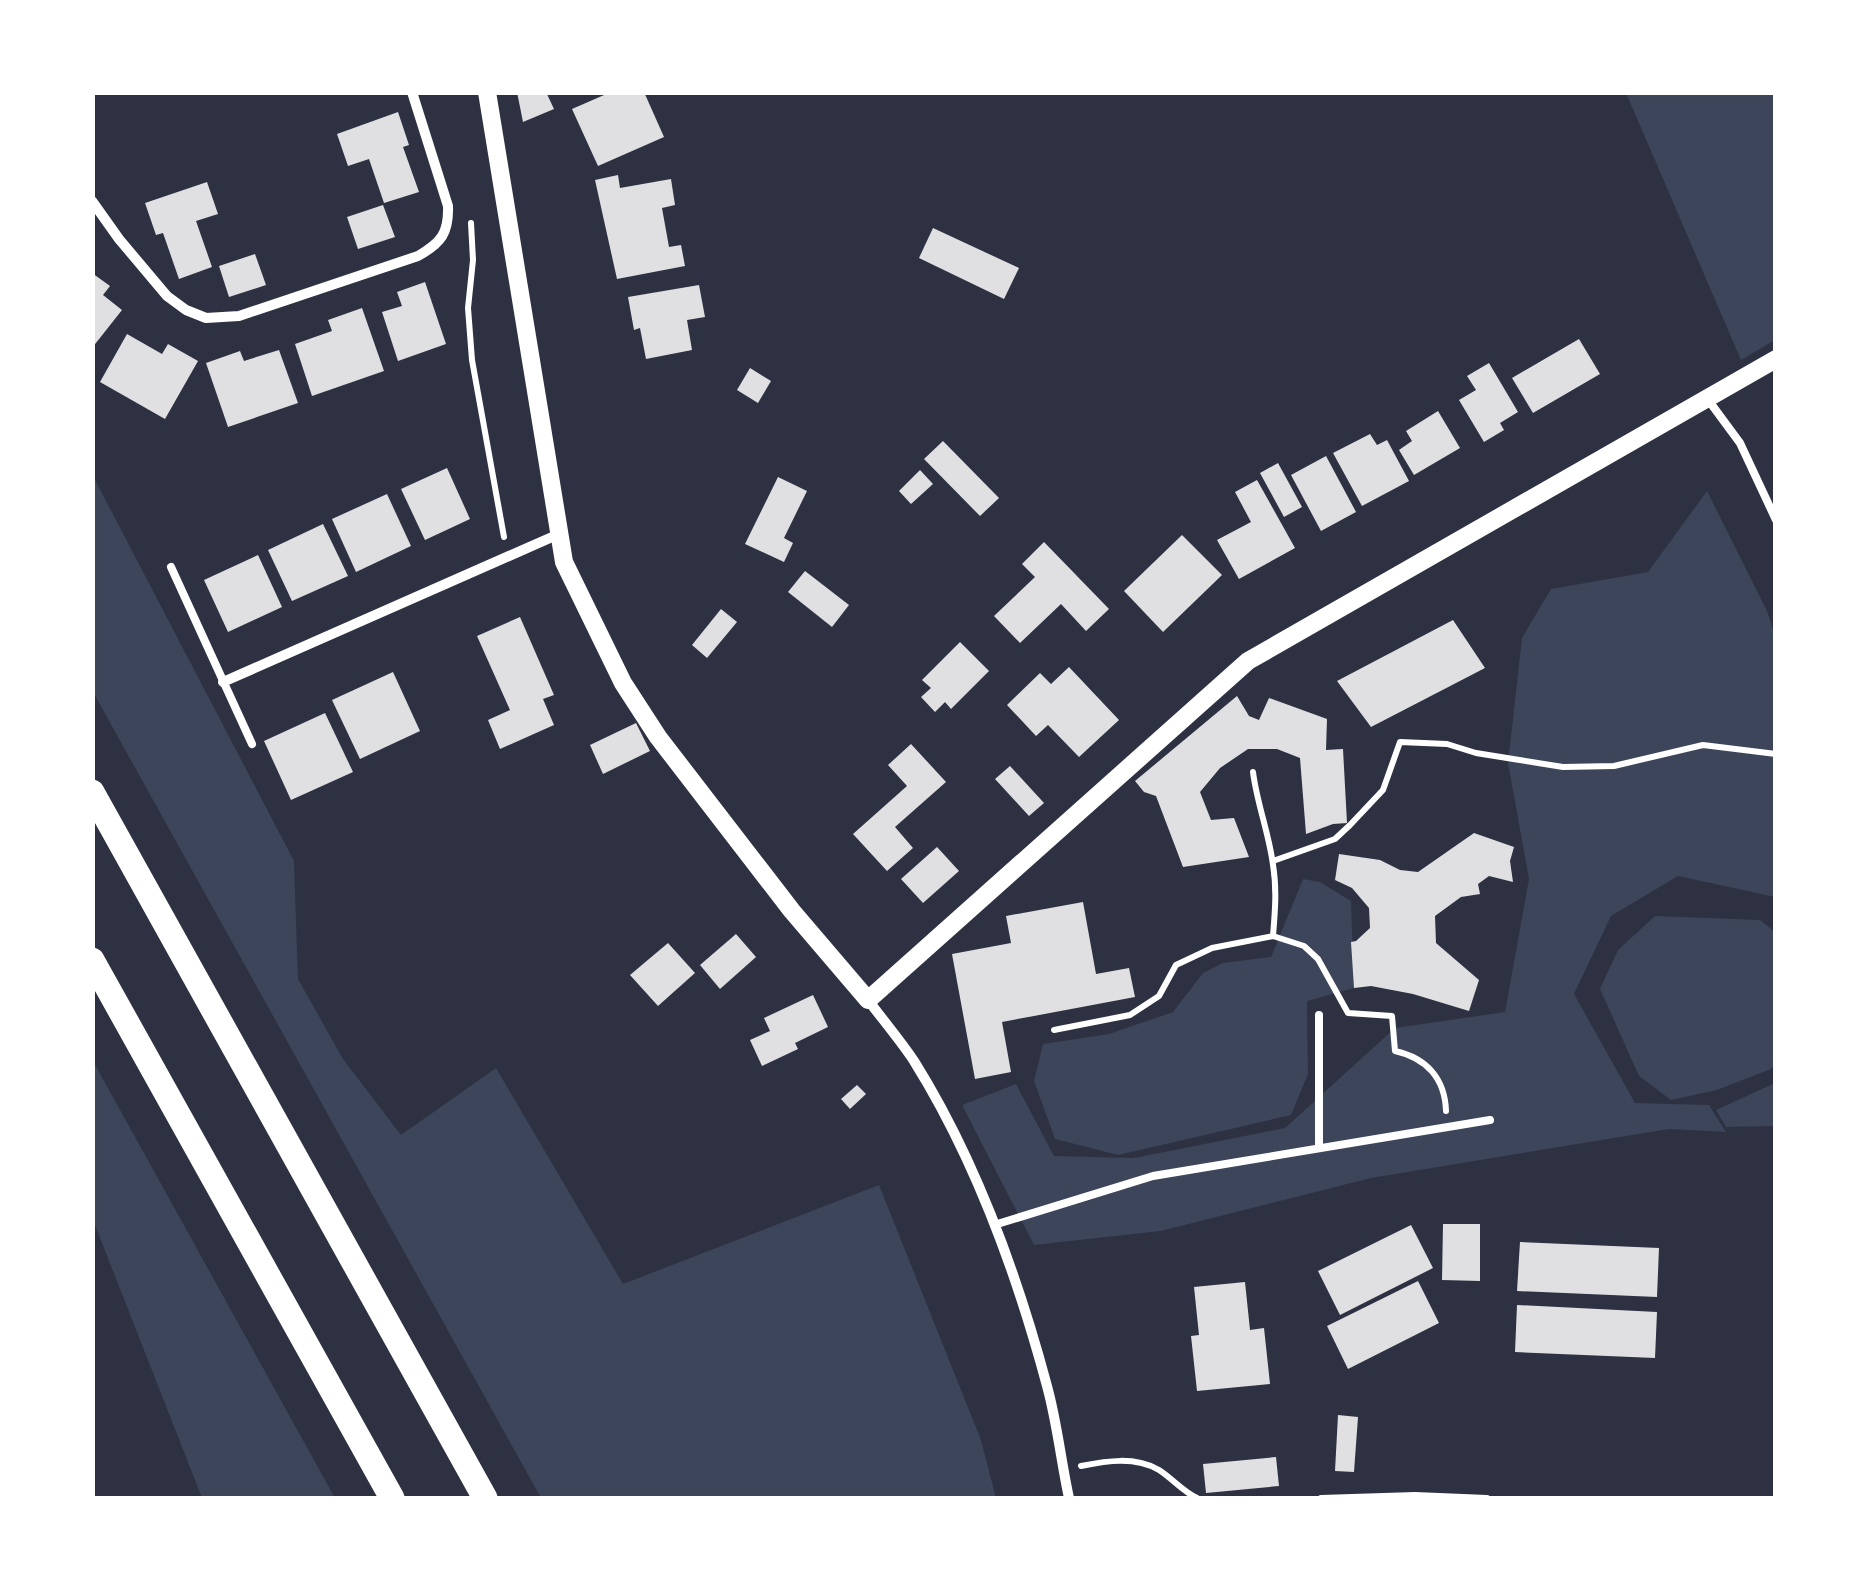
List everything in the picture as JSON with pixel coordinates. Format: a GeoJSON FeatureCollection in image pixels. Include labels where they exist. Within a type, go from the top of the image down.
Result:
{"type":"FeatureCollection","features":[{"type":"Feature","properties":{"kind":"highway"},"geometry":{"type":"LineString","coordinates":[[92,792],[484,1498]]}},
{"type":"Feature","properties":{"kind":"highway"},"geometry":{"type":"LineString","coordinates":[[92,960],[392,1498]]}},
{"type":"Feature","properties":{"kind":"street"},"geometry":{"type":"LineString","coordinates":[[92,201],[118,239],[167,296],[206,318],[239,316],[418,256],[436,246],[448,224],[448,206],[412,92]]}},
{"type":"Feature","properties":{"kind":"street"},"geometry":{"type":"LineString","coordinates":[[487,92],[564,562],[623,683],[649,723],[792,911],[913,1060],[953,1131],[1014,1276],[1048,1390],[1068,1498]]}},
{"type":"Feature","properties":{"kind":"street"},"geometry":{"type":"LineString","coordinates":[[868,1000],[1248,660],[1776,359]]}},
{"type":"Feature","properties":{"kind":"street"},"geometry":{"type":"LineString","coordinates":[[223,682],[560,534]]}},
{"type":"Feature","properties":{"kind":"lane"},"geometry":{"type":"LineString","coordinates":[[1707,397],[1740,443],[1776,520]]}},
{"type":"Feature","properties":{"kind":"lane"},"geometry":{"type":"LineString","coordinates":[[171,568],[252,744]]}},
{"type":"Feature","properties":{"kind":"lane"},"geometry":{"type":"LineString","coordinates":[[1319,1015],[1320,1148]]}},
{"type":"Feature","properties":{"kind":"lane"},"geometry":{"type":"LineString","coordinates":[[994,1225],[1152,1176],[1490,1120]]}},
{"type":"Feature","properties":{"kind":"path"},"geometry":{"type":"LineString","coordinates":[[471,209],[473,260],[468,308],[472,360],[498,517],[508,554]]}},
{"type":"Feature","properties":{"kind":"path"},"geometry":{"type":"LineString","coordinates":[[1273,862],[1334,839],[1350,825],[1384,790],[1400,742],[1447,744],[1476,753],[1563,767],[1614,766],[1703,746],[1776,754]]}},
{"type":"Feature","properties":{"kind":"path"},"geometry":{"type":"LineString","coordinates":[[1254,772],[1257,805],[1273,862],[1276,897],[1272,936]]}},
{"type":"Feature","properties":{"kind":"path"},"geometry":{"type":"LineString","coordinates":[[1054,1030],[1130,1015],[1160,996],[1176,964],[1212,948],[1272,936],[1304,946],[1318,960],[1348,1013],[1392,1016],[1396,1051],[1413,1055],[1444,1089],[1443,1128]]}},
{"type":"Feature","properties":{"kind":"path"},"geometry":{"type":"LineString","coordinates":[[1063,1469],[1114,1460],[1142,1463],[1198,1498]]}},
{"type":"Feature","properties":{"kind":"path"},"geometry":{"type":"LineString","coordinates":[[1321,1498],[1487,1498]]}},
{"type":"Feature","properties":{"kind":"shaded area"},"geometry":{"type":"Polygon","coordinates":[[[1626,93],[1775,93],[1775,340],[1741,360],[1626,93]]]}},
{"type":"Feature","properties":{"kind":"shaded area"},"geometry":{"type":"Polygon","coordinates":[[[93,476],[294,861],[298,979],[343,1059],[401,1135],[496,1068],[623,1284],[879,1185],[981,1440],[996,1498],[541,1498],[93,692],[93,476]]]}},
{"type":"Feature","properties":{"kind":"shaded area"},"geometry":{"type":"Polygon","coordinates":[[[1707,491],[1767,611],[1775,635],[1775,897],[1678,876],[1611,916],[1574,994],[1635,1103],[1709,1105],[1726,1132],[1669,1129],[1371,1178],[1161,1231],[1034,1245],[962,1105],[1016,1084],[1054,1156],[1134,1158],[1285,1128],[1395,1028],[1505,1012],[1529,879],[1508,763],[1522,638],[1551,589],[1648,572],[1707,491]]]}},
{"type":"Feature","properties":{"kind":"shaded area"},"geometry":{"type":"Polygon","coordinates":[[[1303,879],[1320,882],[1351,901],[1354,988],[1307,1001],[1308,1074],[1291,1115],[1118,1155],[1055,1139],[1034,1081],[1043,1044],[1109,1034],[1173,1012],[1203,973],[1223,963],[1271,957],[1303,879]]]}},
{"type":"Feature","properties":{"kind":"shaded area"},"geometry":{"type":"Polygon","coordinates":[[[1655,916],[1760,920],[1775,932],[1776,1063],[1771,1069],[1717,1090],[1671,1100],[1639,1076],[1600,989],[1618,950],[1655,916]]]}},
{"type":"Feature","properties":{"kind":"shaded area"},"geometry":{"type":"Polygon","coordinates":[[[92,1061],[335,1498],[202,1498],[93,1220],[92,1061]]]}},
{"type":"Feature","properties":{"kind":"shaded area"},"geometry":{"type":"Polygon","coordinates":[[[1775,1083],[1775,1126],[1726,1127],[1716,1110],[1775,1083]]]}},
{"type":"Feature","properties":{"kind":"building"},"geometry":{"type":"Polygon","coordinates":[[[517,92],[546,92],[554,109],[523,122],[517,92]]]}},
{"type":"Feature","properties":{"kind":"building"},"geometry":{"type":"Polygon","coordinates":[[[611,92],[644,92],[664,137],[598,166],[572,109],[611,92]]]}},
{"type":"Feature","properties":{"kind":"building"},"geometry":{"type":"Polygon","coordinates":[[[398,112],[409,145],[403,147],[419,192],[384,203],[369,159],[348,166],[337,134],[398,112]]]}},
{"type":"Feature","properties":{"kind":"building"},"geometry":{"type":"Polygon","coordinates":[[[618,175],[620,188],[671,179],[675,205],[662,208],[669,247],[681,245],[685,266],[617,279],[595,180],[618,175]]]}},
{"type":"Feature","properties":{"kind":"building"},"geometry":{"type":"Polygon","coordinates":[[[207,182],[218,214],[196,221],[212,267],[179,279],[163,233],[156,235],[145,203],[207,182]]]}},
{"type":"Feature","properties":{"kind":"building"},"geometry":{"type":"Polygon","coordinates":[[[383,205],[395,237],[358,249],[347,217],[383,205]]]}},
{"type":"Feature","properties":{"kind":"building"},"geometry":{"type":"Polygon","coordinates":[[[933,228],[1019,268],[1004,299],[919,258],[933,228]]]}},
{"type":"Feature","properties":{"kind":"building"},"geometry":{"type":"Polygon","coordinates":[[[255,254],[266,285],[229,297],[219,266],[255,254]]]}},
{"type":"Feature","properties":{"kind":"building"},"geometry":{"type":"Polygon","coordinates":[[[92,273],[110,286],[103,295],[122,310],[92,348],[92,273]]]}},
{"type":"Feature","properties":{"kind":"building"},"geometry":{"type":"Polygon","coordinates":[[[425,282],[446,344],[398,361],[382,312],[402,306],[397,292],[425,282]]]}},
{"type":"Feature","properties":{"kind":"building"},"geometry":{"type":"Polygon","coordinates":[[[699,285],[705,317],[687,320],[692,350],[646,359],[640,328],[634,330],[628,297],[699,285]]]}},
{"type":"Feature","properties":{"kind":"building"},"geometry":{"type":"Polygon","coordinates":[[[362,308],[384,371],[312,396],[295,344],[332,331],[328,320],[362,308]]]}},
{"type":"Feature","properties":{"kind":"building"},"geometry":{"type":"Polygon","coordinates":[[[127,334],[162,354],[168,344],[198,361],[165,419],[100,382],[127,334]]]}},
{"type":"Feature","properties":{"kind":"building"},"geometry":{"type":"Polygon","coordinates":[[[1579,339],[1600,374],[1533,413],[1512,378],[1579,339]]]}},
{"type":"Feature","properties":{"kind":"building"},"geometry":{"type":"Polygon","coordinates":[[[279,350],[298,403],[228,427],[206,363],[240,351],[244,361],[279,350]]]}},
{"type":"Feature","properties":{"kind":"building"},"geometry":{"type":"Polygon","coordinates":[[[1489,363],[1518,412],[1500,423],[1504,430],[1484,442],[1459,400],[1476,390],[1467,376],[1489,363]]]}},
{"type":"Feature","properties":{"kind":"building"},"geometry":{"type":"Polygon","coordinates":[[[750,368],[771,381],[758,403],[737,390],[750,368]]]}},
{"type":"Feature","properties":{"kind":"building"},"geometry":{"type":"Polygon","coordinates":[[[1438,411],[1460,448],[1414,475],[1399,450],[1412,441],[1406,431],[1438,411]]]}},
{"type":"Feature","properties":{"kind":"building"},"geometry":{"type":"Polygon","coordinates":[[[1370,434],[1377,445],[1387,440],[1409,481],[1362,506],[1333,453],[1370,434]]]}},
{"type":"Feature","properties":{"kind":"building"},"geometry":{"type":"Polygon","coordinates":[[[943,441],[999,498],[980,516],[924,459],[943,441]]]}},
{"type":"Feature","properties":{"kind":"building"},"geometry":{"type":"Polygon","coordinates":[[[1326,456],[1356,512],[1321,531],[1291,475],[1326,456]]]}},
{"type":"Feature","properties":{"kind":"building"},"geometry":{"type":"Polygon","coordinates":[[[1278,463],[1302,507],[1284,517],[1260,473],[1278,463]]]}},
{"type":"Feature","properties":{"kind":"building"},"geometry":{"type":"Polygon","coordinates":[[[447,468],[470,519],[425,540],[401,489],[447,468]]]}},
{"type":"Feature","properties":{"kind":"building"},"geometry":{"type":"Polygon","coordinates":[[[920,470],[933,484],[911,504],[899,491],[920,470]]]}},
{"type":"Feature","properties":{"kind":"building"},"geometry":{"type":"Polygon","coordinates":[[[778,477],[807,491],[784,538],[793,543],[784,562],[745,544],[778,477]]]}},
{"type":"Feature","properties":{"kind":"building"},"geometry":{"type":"Polygon","coordinates":[[[1257,480],[1295,548],[1239,579],[1217,540],[1251,522],[1235,492],[1257,480]]]}},
{"type":"Feature","properties":{"kind":"building"},"geometry":{"type":"Polygon","coordinates":[[[387,494],[411,546],[356,572],[332,519],[387,494]]]}},
{"type":"Feature","properties":{"kind":"building"},"geometry":{"type":"Polygon","coordinates":[[[323,524],[348,576],[292,601],[268,550],[323,524]]]}},
{"type":"Feature","properties":{"kind":"building"},"geometry":{"type":"Polygon","coordinates":[[[1182,535],[1222,575],[1163,632],[1124,591],[1182,535]]]}},
{"type":"Feature","properties":{"kind":"building"},"geometry":{"type":"Polygon","coordinates":[[[1044,542],[1109,609],[1086,631],[1061,604],[1020,643],[994,616],[1035,577],[1022,564],[1044,542]]]}},
{"type":"Feature","properties":{"kind":"building"},"geometry":{"type":"Polygon","coordinates":[[[258,555],[282,607],[228,632],[204,580],[258,555]]]}},
{"type":"Feature","properties":{"kind":"building"},"geometry":{"type":"Polygon","coordinates":[[[805,571],[849,605],[832,627],[788,592],[805,571]]]}},
{"type":"Feature","properties":{"kind":"building"},"geometry":{"type":"Polygon","coordinates":[[[721,609],[737,622],[707,658],[692,645],[721,609]]]}},
{"type":"Feature","properties":{"kind":"building"},"geometry":{"type":"Polygon","coordinates":[[[520,617],[554,695],[543,699],[554,725],[500,749],[488,720],[510,710],[477,636],[520,617]]]}},
{"type":"Feature","properties":{"kind":"building"},"geometry":{"type":"Polygon","coordinates":[[[1453,620],[1485,668],[1371,727],[1337,681],[1453,620]]]}},
{"type":"Feature","properties":{"kind":"building"},"geometry":{"type":"Polygon","coordinates":[[[960,642],[989,671],[951,709],[945,702],[935,712],[921,697],[931,688],[922,680],[960,642]]]}},
{"type":"Feature","properties":{"kind":"building"},"geometry":{"type":"Polygon","coordinates":[[[1069,667],[1119,720],[1079,757],[1048,725],[1036,736],[1007,705],[1040,673],[1051,684],[1069,667]]]}},
{"type":"Feature","properties":{"kind":"building"},"geometry":{"type":"Polygon","coordinates":[[[393,672],[420,731],[360,759],[332,700],[393,672]]]}},
{"type":"Feature","properties":{"kind":"building"},"geometry":{"type":"Polygon","coordinates":[[[1237,696],[1249,716],[1259,720],[1269,698],[1327,719],[1326,750],[1343,749],[1347,823],[1306,834],[1300,758],[1277,749],[1248,749],[1220,768],[1200,792],[1211,820],[1234,818],[1249,857],[1183,867],[1156,796],[1144,792],[1135,781],[1237,696]]]}},
{"type":"Feature","properties":{"kind":"building"},"geometry":{"type":"Polygon","coordinates":[[[325,713],[353,772],[291,800],[264,741],[325,713]]]}},
{"type":"Feature","properties":{"kind":"building"},"geometry":{"type":"Polygon","coordinates":[[[636,723],[650,751],[603,774],[590,745],[636,723]]]}},
{"type":"Feature","properties":{"kind":"building"},"geometry":{"type":"Polygon","coordinates":[[[911,744],[946,782],[895,827],[913,848],[887,871],[853,834],[907,786],[888,765],[911,744]]]}},
{"type":"Feature","properties":{"kind":"building"},"geometry":{"type":"Polygon","coordinates":[[[1010,766],[1044,803],[1029,816],[995,779],[1010,766]]]}},
{"type":"Feature","properties":{"kind":"building"},"geometry":{"type":"Polygon","coordinates":[[[1474,833],[1514,847],[1510,861],[1513,882],[1489,876],[1478,884],[1480,894],[1461,897],[1435,916],[1436,943],[1479,980],[1469,1011],[1413,994],[1371,986],[1354,988],[1351,942],[1370,928],[1369,908],[1352,888],[1335,880],[1339,854],[1380,860],[1400,870],[1418,872],[1474,833]]]}},
{"type":"Feature","properties":{"kind":"building"},"geometry":{"type":"Polygon","coordinates":[[[937,847],[959,871],[923,903],[901,879],[937,847]]]}},
{"type":"Feature","properties":{"kind":"building"},"geometry":{"type":"Polygon","coordinates":[[[1083,902],[1096,974],[1129,968],[1135,997],[1002,1022],[1011,1072],[975,1079],[952,954],[1011,943],[1006,916],[1083,902]]]}},
{"type":"Feature","properties":{"kind":"building"},"geometry":{"type":"Polygon","coordinates":[[[736,934],[756,957],[720,989],[700,965],[736,934]]]}},
{"type":"Feature","properties":{"kind":"building"},"geometry":{"type":"Polygon","coordinates":[[[668,943],[695,973],[658,1006],[630,975],[668,943]]]}},
{"type":"Feature","properties":{"kind":"building"},"geometry":{"type":"Polygon","coordinates":[[[813,995],[828,1027],[795,1043],[798,1049],[762,1066],[750,1040],[770,1031],[764,1018],[813,995]]]}},
{"type":"Feature","properties":{"kind":"building"},"geometry":{"type":"Polygon","coordinates":[[[857,1085],[866,1094],[850,1109],[841,1099],[857,1085]]]}},
{"type":"Feature","properties":{"kind":"building"},"geometry":{"type":"Polygon","coordinates":[[[1443,1224],[1480,1224],[1480,1281],[1442,1280],[1443,1224]]]}},
{"type":"Feature","properties":{"kind":"building"},"geometry":{"type":"Polygon","coordinates":[[[1411,1225],[1433,1268],[1340,1315],[1318,1271],[1411,1225]]]}},
{"type":"Feature","properties":{"kind":"building"},"geometry":{"type":"Polygon","coordinates":[[[1520,1242],[1659,1248],[1657,1297],[1517,1291],[1520,1242]]]}},
{"type":"Feature","properties":{"kind":"building"},"geometry":{"type":"Polygon","coordinates":[[[1418,1281],[1439,1323],[1348,1369],[1327,1326],[1418,1281]]]}},
{"type":"Feature","properties":{"kind":"building"},"geometry":{"type":"Polygon","coordinates":[[[1245,1282],[1250,1330],[1264,1328],[1270,1384],[1197,1391],[1191,1336],[1199,1335],[1194,1287],[1245,1282]]]}},
{"type":"Feature","properties":{"kind":"building"},"geometry":{"type":"Polygon","coordinates":[[[1517,1305],[1657,1312],[1655,1358],[1515,1352],[1517,1305]]]}},
{"type":"Feature","properties":{"kind":"building"},"geometry":{"type":"Polygon","coordinates":[[[1338,1415],[1358,1417],[1354,1472],[1335,1471],[1338,1415]]]}},
{"type":"Feature","properties":{"kind":"building"},"geometry":{"type":"Polygon","coordinates":[[[1276,1457],[1279,1486],[1206,1493],[1203,1464],[1276,1457]]]}}]}
